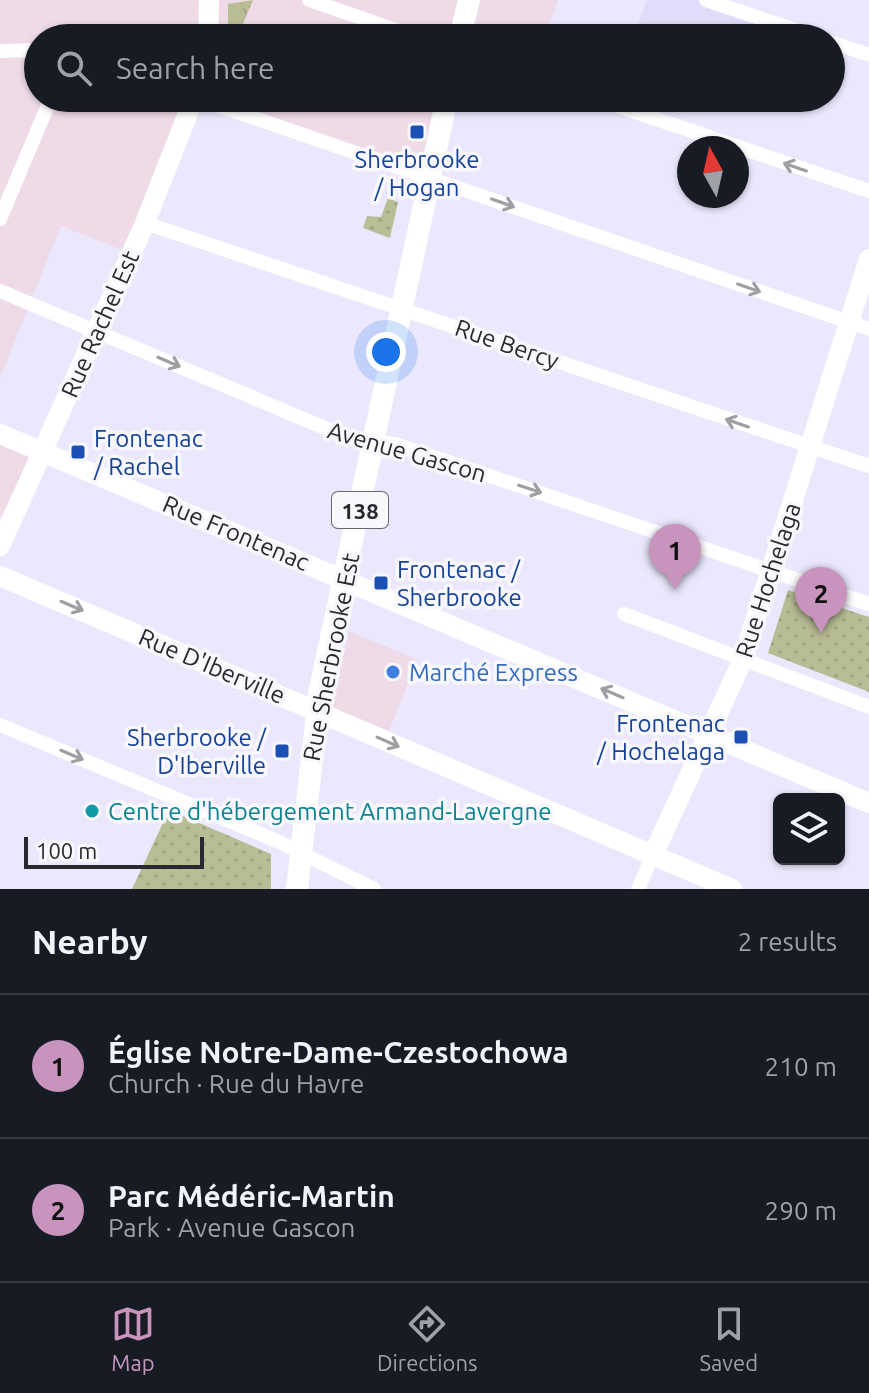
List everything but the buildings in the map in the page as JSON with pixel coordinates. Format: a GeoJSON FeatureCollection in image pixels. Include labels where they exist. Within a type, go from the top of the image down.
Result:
{"type":"FeatureCollection","features":[{"type":"Feature","properties":{"kind":"main road"},"geometry":{"type":"LineString","coordinates":[[208,24],[209,0]]}},
{"type":"Feature","properties":{"kind":"main road"},"geometry":{"type":"LineString","coordinates":[[463,24],[469,0]]}},
{"type":"Feature","properties":{"kind":"main road","name":"Rue Rachel Est"},"geometry":{"type":"LineString","coordinates":[[0,546],[97,333],[189,112]]}},
{"type":"Feature","properties":{"kind":"main road","name":"Rue Sherbrooke Est"},"geometry":{"type":"LineString","coordinates":[[297,889],[317,711],[444,112]]}},
{"type":"Feature","properties":{"kind":"main road","name":"Rue Hochelaga"},"geometry":{"type":"LineString","coordinates":[[653,855],[743,659],[811,447],[859,326],[869,259]]}},
{"type":"Feature","properties":{"kind":"main road","name":"Rue Frontenac"},"geometry":{"type":"LineString","coordinates":[[0,434],[869,803]]}},
{"type":"Feature","properties":{"kind":"main road","name":"Rue D'Iberville"},"geometry":{"type":"LineString","coordinates":[[0,576],[732,889]]}},
{"type":"Feature","properties":{"kind":"street"},"geometry":{"type":"LineString","coordinates":[[309,0],[378,24]]}},
{"type":"Feature","properties":{"kind":"street"},"geometry":{"type":"LineString","coordinates":[[706,0],[777,24]]}},
{"type":"Feature","properties":{"kind":"street"},"geometry":{"type":"LineString","coordinates":[[845,47],[869,55]]}},
{"type":"Feature","properties":{"kind":"street"},"geometry":{"type":"LineString","coordinates":[[0,51],[24,50]]}},
{"type":"Feature","properties":{"kind":"street"},"geometry":{"type":"LineString","coordinates":[[0,219],[45,112]]}},
{"type":"Feature","properties":{"kind":"street"},"geometry":{"type":"LineString","coordinates":[[236,112],[859,326]]}},
{"type":"Feature","properties":{"kind":"street"},"geometry":{"type":"LineString","coordinates":[[635,112],[869,191]]}},
{"type":"Feature","properties":{"kind":"street","name":"Rue Bercy"},"geometry":{"type":"LineString","coordinates":[[145,223],[869,466]]}},
{"type":"Feature","properties":{"kind":"street","name":"Avenue Gascon"},"geometry":{"type":"LineString","coordinates":[[0,291],[351,439],[395,444],[869,604]]}},
{"type":"Feature","properties":{"kind":"street"},"geometry":{"type":"LineString","coordinates":[[624,614],[869,707]]}},
{"type":"Feature","properties":{"kind":"street"},"geometry":{"type":"LineString","coordinates":[[0,725],[374,889]]}},
{"type":"Feature","properties":{"kind":"street","name":"Rue Hochelaga"},"geometry":{"type":"LineString","coordinates":[[638,889],[653,855]]}},
{"type":"Feature","properties":{"kind":"shaded area"},"geometry":{"type":"Polygon","coordinates":[[[0,0],[558,0],[550,24],[24,24],[24,112],[188,112],[132,254],[61,226],[0,378],[0,0]]]}},
{"type":"Feature","properties":{"kind":"shaded area"},"geometry":{"type":"Polygon","coordinates":[[[647,0],[716,0],[756,17],[754,24],[638,24],[647,0]]]}},
{"type":"Feature","properties":{"kind":"shaded area"},"geometry":{"type":"Polygon","coordinates":[[[237,112],[444,112],[429,177],[237,112]]]}},
{"type":"Feature","properties":{"kind":"shaded area"},"geometry":{"type":"Polygon","coordinates":[[[0,442],[31,454],[0,519],[0,442]]]}},
{"type":"Feature","properties":{"kind":"shaded area"},"geometry":{"type":"Polygon","coordinates":[[[349,631],[418,660],[389,731],[332,708],[349,631]]]}},
{"type":"Feature","properties":{"kind":"green space"},"geometry":{"type":"Polygon","coordinates":[[[253,0],[243,24],[228,24],[228,4],[253,0]]]}},
{"type":"Feature","properties":{"kind":"green space"},"geometry":{"type":"Polygon","coordinates":[[[388,198],[398,202],[390,238],[363,228],[367,216],[381,217],[388,198]]]}},
{"type":"Feature","properties":{"kind":"green space"},"geometry":{"type":"Polygon","coordinates":[[[788,590],[869,617],[869,692],[768,653],[788,590]]]}},
{"type":"Feature","properties":{"kind":"green space"},"geometry":{"type":"Polygon","coordinates":[[[169,810],[271,854],[271,889],[132,889],[169,810]]]}},
{"type":"Feature","properties":{"kind":"place","name":"Sherbrooke / Hogan"},"geometry":{"type":"Point","coordinates":[417,132]}},
{"type":"Feature","properties":{"kind":"place","name":"Frontenac / Rachel"},"geometry":{"type":"Point","coordinates":[78,452]}},
{"type":"Feature","properties":{"kind":"place","name":"Frontenac / Sherbrooke"},"geometry":{"type":"Point","coordinates":[381,583]}},
{"type":"Feature","properties":{"kind":"place","name":"Église Notre-Dame-Czestochowa"},"geometry":{"type":"Point","coordinates":[675,590]}},
{"type":"Feature","properties":{"kind":"place","name":"Parc Médéric-Martin"},"geometry":{"type":"Point","coordinates":[821,633]}},
{"type":"Feature","properties":{"kind":"place","name":"Marché Express"},"geometry":{"type":"Point","coordinates":[393,672]}},
{"type":"Feature","properties":{"kind":"place","name":"Frontenac / Hochelaga"},"geometry":{"type":"Point","coordinates":[741,737]}},
{"type":"Feature","properties":{"kind":"place","name":"Sherbrooke / D'Iberville"},"geometry":{"type":"Point","coordinates":[282,751]}},
{"type":"Feature","properties":{"kind":"place","name":"Centre d'hébergement Armand-Lavergne"},"geometry":{"type":"Point","coordinates":[92,811]}}]}
